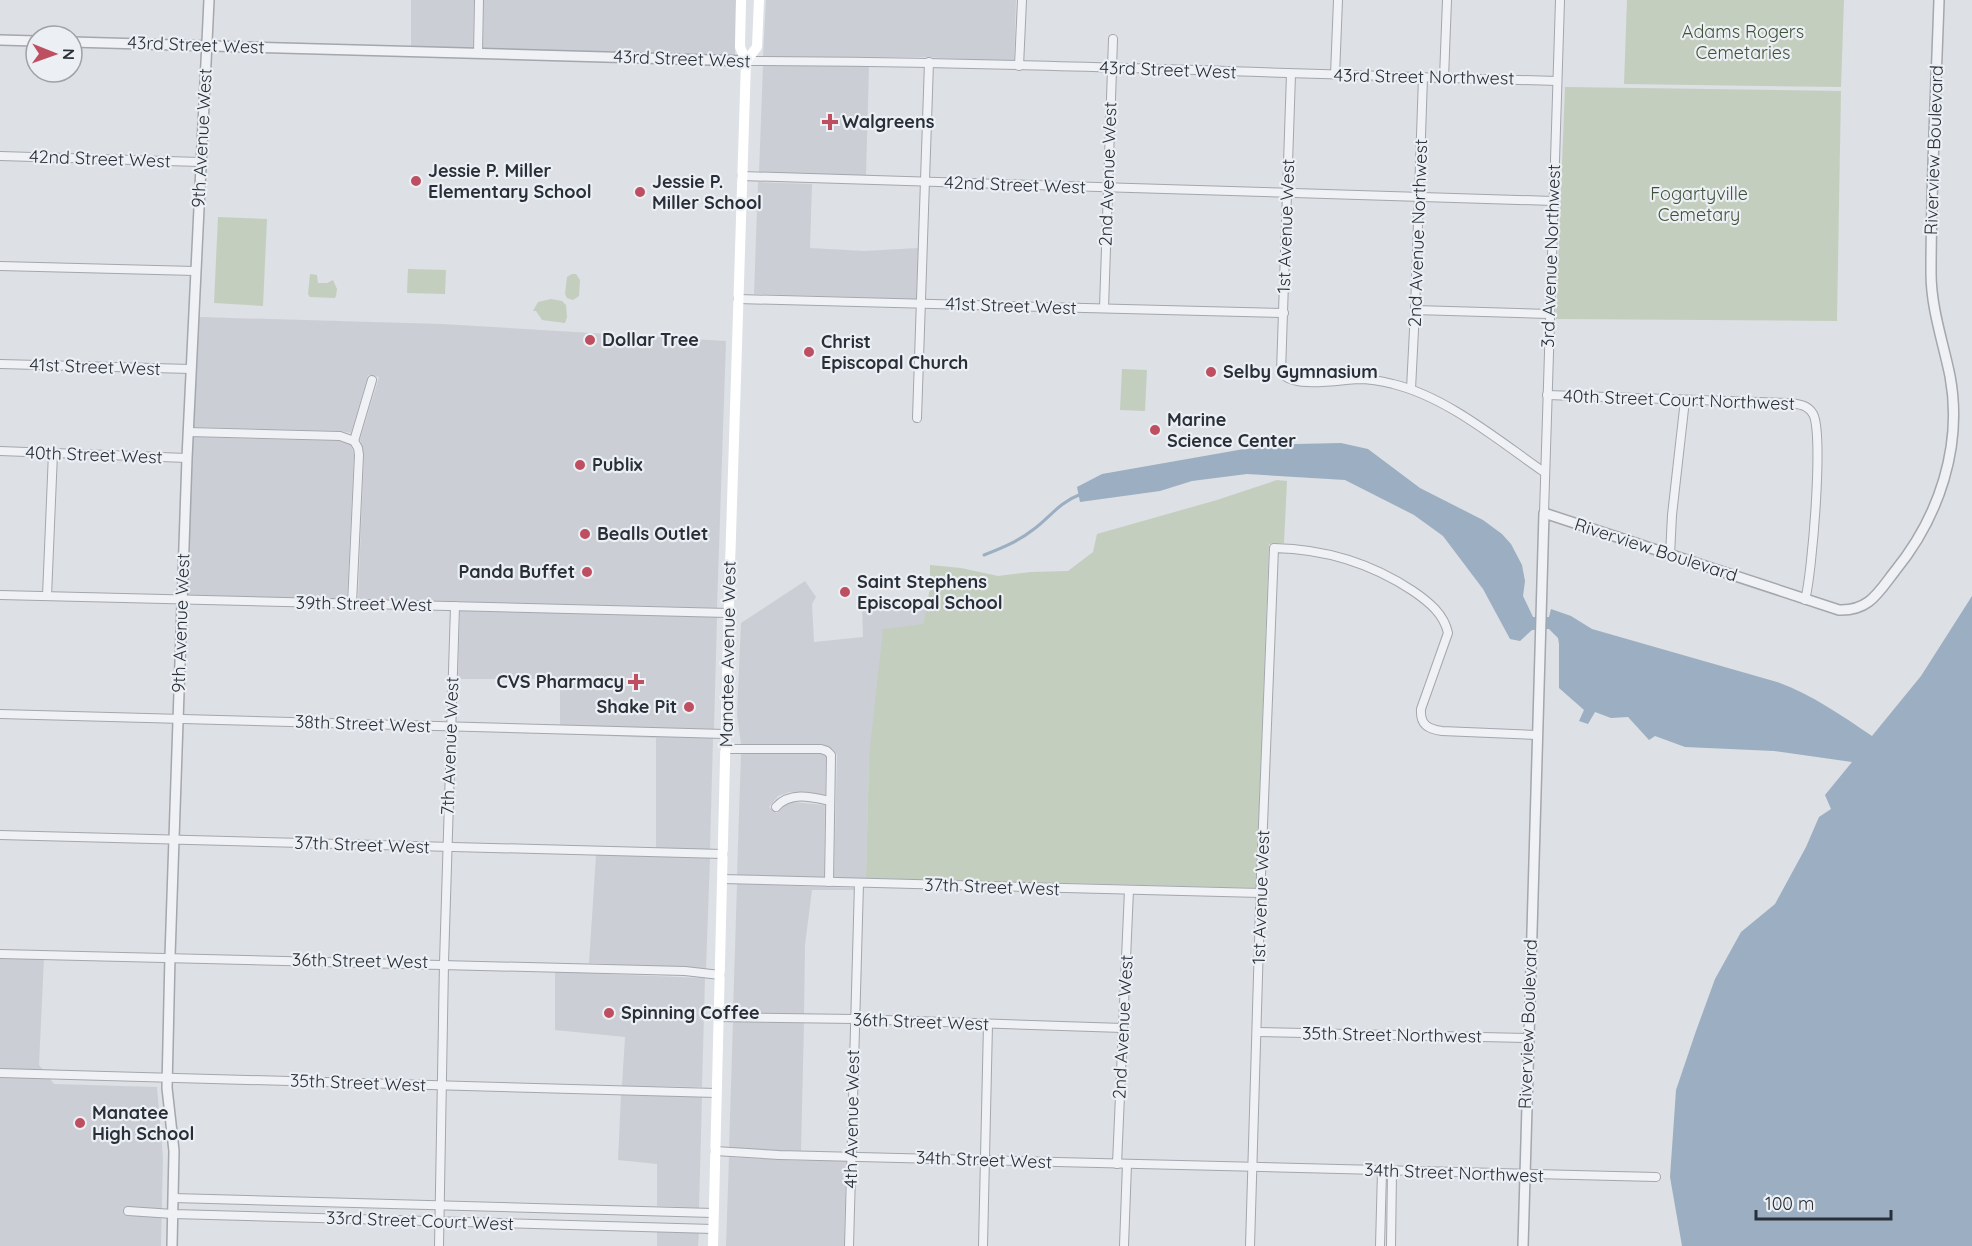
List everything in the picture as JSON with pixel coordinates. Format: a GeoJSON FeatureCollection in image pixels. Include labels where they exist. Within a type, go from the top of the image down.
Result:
{"type":"FeatureCollection","features":[{"type":"Feature","properties":{"kind":"main road","name":"Manatee Avenue West"},"geometry":{"type":"LineString","coordinates":[[712,1246],[728,613],[747,61],[740,47],[741,0]]}},
{"type":"Feature","properties":{"kind":"main road","name":"Manatee Avenue West"},"geometry":{"type":"LineString","coordinates":[[747,61],[757,47],[759,0]]}},
{"type":"Feature","properties":{"kind":"street","name":"9th Avenue West"},"geometry":{"type":"LineString","coordinates":[[172,1246],[174,1150],[167,1077],[170,956],[188,432],[208,0]]}},
{"type":"Feature","properties":{"kind":"street"},"geometry":{"type":"LineString","coordinates":[[478,53],[479,0]]}},
{"type":"Feature","properties":{"kind":"street"},"geometry":{"type":"LineString","coordinates":[[1019,66],[1022,0]]}},
{"type":"Feature","properties":{"kind":"street"},"geometry":{"type":"LineString","coordinates":[[1335,75],[1338,0]]}},
{"type":"Feature","properties":{"kind":"street"},"geometry":{"type":"LineString","coordinates":[[1444,78],[1447,0]]}},
{"type":"Feature","properties":{"kind":"street","name":"3rd Avenue Northwest"},"geometry":{"type":"LineString","coordinates":[[1544,513],[1560,0]]}},
{"type":"Feature","properties":{"kind":"street","name":"Riverview Boulevard"},"geometry":{"type":"LineString","coordinates":[[1524,1246],[1524,1175],[1544,513],[1839,610],[1866,605],[1911,551],[1940,494],[1950,459],[1953,432],[1950,378],[1935,314],[1931,277],[1939,0]]}},
{"type":"Feature","properties":{"kind":"street","name":"2nd Avenue West"},"geometry":{"type":"LineString","coordinates":[[1104,308],[1113,39]]}},
{"type":"Feature","properties":{"kind":"street"},"geometry":{"type":"LineString","coordinates":[[0,40],[24,41]]}},
{"type":"Feature","properties":{"kind":"street","name":"43rd Street West"},"geometry":{"type":"LineString","coordinates":[[84,42],[747,61],[929,62],[1292,74]]}},
{"type":"Feature","properties":{"kind":"street"},"geometry":{"type":"LineString","coordinates":[[918,418],[929,62]]}},
{"type":"Feature","properties":{"kind":"street","name":"43rd Street Northwest"},"geometry":{"type":"LineString","coordinates":[[1292,74],[1557,81]]}},
{"type":"Feature","properties":{"kind":"street","name":"1st Avenue West"},"geometry":{"type":"LineString","coordinates":[[1292,74],[1281,372],[1284,377],[1301,382],[1371,380],[1411,389]]}},
{"type":"Feature","properties":{"kind":"street","name":"2nd Avenue Northwest"},"geometry":{"type":"LineString","coordinates":[[1411,389],[1423,77]]}},
{"type":"Feature","properties":{"kind":"street","name":"42nd Street West"},"geometry":{"type":"LineString","coordinates":[[0,156],[200,162]]}},
{"type":"Feature","properties":{"kind":"street","name":"42nd Street West"},"geometry":{"type":"LineString","coordinates":[[742,177],[1553,201]]}},
{"type":"Feature","properties":{"kind":"street"},"geometry":{"type":"LineString","coordinates":[[0,266],[195,271]]}},
{"type":"Feature","properties":{"kind":"street","name":"41st Street West"},"geometry":{"type":"LineString","coordinates":[[738,298],[1284,313]]}},
{"type":"Feature","properties":{"kind":"street"},"geometry":{"type":"LineString","coordinates":[[1415,310],[1549,314]]}},
{"type":"Feature","properties":{"kind":"street","name":"41st Street West"},"geometry":{"type":"LineString","coordinates":[[0,364],[191,369]]}},
{"type":"Feature","properties":{"kind":"street"},"geometry":{"type":"LineString","coordinates":[[354,441],[372,380]]}},
{"type":"Feature","properties":{"kind":"street"},"geometry":{"type":"LineString","coordinates":[[1411,389],[1469,420],[1544,472]]}},
{"type":"Feature","properties":{"kind":"street","name":"40th Street Court Northwest"},"geometry":{"type":"LineString","coordinates":[[1547,395],[1789,403],[1801,404],[1810,410],[1816,421],[1818,441],[1813,549],[1809,587],[1805,600]]}},
{"type":"Feature","properties":{"kind":"street"},"geometry":{"type":"LineString","coordinates":[[1670,555],[1672,515],[1685,400]]}},
{"type":"Feature","properties":{"kind":"street"},"geometry":{"type":"LineString","coordinates":[[188,432],[340,436],[354,441],[359,455],[352,604]]}},
{"type":"Feature","properties":{"kind":"street","name":"40th Street West"},"geometry":{"type":"LineString","coordinates":[[0,451],[187,458]]}},
{"type":"Feature","properties":{"kind":"street"},"geometry":{"type":"LineString","coordinates":[[47,596],[52,453]]}},
{"type":"Feature","properties":{"kind":"street","name":"1st Avenue West"},"geometry":{"type":"LineString","coordinates":[[1250,1246],[1274,548],[1321,552],[1364,564],[1397,580],[1436,610],[1446,624],[1448,633],[1421,709],[1422,721],[1427,727],[1442,731],[1537,735]]}},
{"type":"Feature","properties":{"kind":"street","name":"39th Street West"},"geometry":{"type":"LineString","coordinates":[[0,595],[728,613]]}},
{"type":"Feature","properties":{"kind":"street","name":"7th Avenue West"},"geometry":{"type":"LineString","coordinates":[[439,1246],[444,963],[455,606]]}},
{"type":"Feature","properties":{"kind":"street","name":"38th Street West"},"geometry":{"type":"LineString","coordinates":[[0,714],[725,734]]}},
{"type":"Feature","properties":{"kind":"street"},"geometry":{"type":"LineString","coordinates":[[725,749],[821,749],[831,755],[829,882]]}},
{"type":"Feature","properties":{"kind":"street"},"geometry":{"type":"LineString","coordinates":[[776,807],[782,800],[791,797],[830,801]]}},
{"type":"Feature","properties":{"kind":"street","name":"37th Street West"},"geometry":{"type":"LineString","coordinates":[[0,835],[723,854]]}},
{"type":"Feature","properties":{"kind":"street","name":"37th Street West"},"geometry":{"type":"LineString","coordinates":[[722,879],[1261,893]]}},
{"type":"Feature","properties":{"kind":"street","name":"4th Avenue West"},"geometry":{"type":"LineString","coordinates":[[849,1246],[859,883]]}},
{"type":"Feature","properties":{"kind":"street","name":"2nd Avenue West"},"geometry":{"type":"LineString","coordinates":[[1117,1164],[1129,890]]}},
{"type":"Feature","properties":{"kind":"street","name":"36th Street West"},"geometry":{"type":"LineString","coordinates":[[0,954],[444,963],[685,971],[720,975]]}},
{"type":"Feature","properties":{"kind":"street","name":"36th Street West"},"geometry":{"type":"LineString","coordinates":[[718,1017],[1123,1028]]}},
{"type":"Feature","properties":{"kind":"street"},"geometry":{"type":"LineString","coordinates":[[983,1246],[988,1024]]}},
{"type":"Feature","properties":{"kind":"street","name":"35th Street Northwest"},"geometry":{"type":"LineString","coordinates":[[1257,1032],[1528,1038]]}},
{"type":"Feature","properties":{"kind":"street","name":"35th Street West"},"geometry":{"type":"LineString","coordinates":[[0,1073],[717,1093]]}},
{"type":"Feature","properties":{"kind":"street","name":"34th Street West"},"geometry":{"type":"LineString","coordinates":[[715,1151],[1252,1168]]}},
{"type":"Feature","properties":{"kind":"street"},"geometry":{"type":"LineString","coordinates":[[1124,1246],[1126,1164]]}},
{"type":"Feature","properties":{"kind":"street","name":"34th Street Northwest"},"geometry":{"type":"LineString","coordinates":[[1252,1168],[1656,1177]]}},
{"type":"Feature","properties":{"kind":"street"},"geometry":{"type":"LineString","coordinates":[[1380,1246],[1382,1171]]}},
{"type":"Feature","properties":{"kind":"street"},"geometry":{"type":"LineString","coordinates":[[1391,1246],[1392,1171]]}},
{"type":"Feature","properties":{"kind":"street","name":"33rd Street Court West"},"geometry":{"type":"LineString","coordinates":[[173,1198],[713,1213]]}},
{"type":"Feature","properties":{"kind":"street","name":"33rd Street Court West"},"geometry":{"type":"LineString","coordinates":[[128,1211],[713,1229]]}},
{"type":"Feature","properties":{"kind":"shaded area"},"geometry":{"type":"Polygon","coordinates":[[[411,0],[474,0],[473,49],[411,47],[411,0]]]}},
{"type":"Feature","properties":{"kind":"shaded area"},"geometry":{"type":"Polygon","coordinates":[[[484,0],[736,0],[735,56],[483,49],[484,0]]]}},
{"type":"Feature","properties":{"kind":"shaded area"},"geometry":{"type":"Polygon","coordinates":[[[766,0],[1016,0],[1014,62],[924,57],[763,57],[766,0]]]}},
{"type":"Feature","properties":{"kind":"shaded area"},"geometry":{"type":"Polygon","coordinates":[[[763,66],[869,66],[866,176],[759,172],[763,66]]]}},
{"type":"Feature","properties":{"kind":"shaded area"},"geometry":{"type":"Polygon","coordinates":[[[758,182],[812,184],[810,248],[864,251],[918,248],[916,299],[754,294],[758,182]]]}},
{"type":"Feature","properties":{"kind":"shaded area"},"geometry":{"type":"Polygon","coordinates":[[[199,317],[442,324],[726,341],[717,608],[358,599],[364,455],[360,439],[379,377],[368,375],[351,433],[194,427],[199,317]]]}},
{"type":"Feature","properties":{"kind":"shaded area"},"geometry":{"type":"Polygon","coordinates":[[[193,437],[339,441],[351,445],[354,455],[347,599],[188,595],[193,437]]]}},
{"type":"Feature","properties":{"kind":"shaded area"},"geometry":{"type":"Polygon","coordinates":[[[805,581],[816,597],[812,604],[814,642],[863,637],[862,605],[927,606],[923,624],[869,756],[866,878],[834,878],[837,755],[834,750],[822,744],[741,744],[737,715],[741,623],[805,581]]]}},
{"type":"Feature","properties":{"kind":"shaded area"},"geometry":{"type":"Polygon","coordinates":[[[460,611],[717,617],[714,729],[560,725],[560,679],[458,679],[460,611]]]}},
{"type":"Feature","properties":{"kind":"shaded area"},"geometry":{"type":"Polygon","coordinates":[[[560,734],[713,738],[710,849],[656,848],[656,738],[560,734]]]}},
{"type":"Feature","properties":{"kind":"shaded area"},"geometry":{"type":"Polygon","coordinates":[[[741,754],[821,754],[826,756],[825,795],[790,792],[778,796],[769,807],[777,813],[785,803],[825,805],[824,877],[737,875],[741,754]]]}},
{"type":"Feature","properties":{"kind":"shaded area"},"geometry":{"type":"Polygon","coordinates":[[[596,855],[710,858],[706,969],[589,963],[596,855]]]}},
{"type":"Feature","properties":{"kind":"shaded area"},"geometry":{"type":"Polygon","coordinates":[[[737,884],[854,888],[854,890],[812,890],[805,945],[804,1014],[733,1013],[737,884]]]}},
{"type":"Feature","properties":{"kind":"shaded area","name":"Manatee High School"},"geometry":{"type":"Polygon","coordinates":[[[0,957],[44,958],[39,1065],[54,1084],[157,1087],[163,1158],[161,1246],[0,1246],[0,957]]]}},
{"type":"Feature","properties":{"kind":"shaded area"},"geometry":{"type":"Polygon","coordinates":[[[555,972],[705,978],[702,1087],[622,1086],[625,1037],[555,1030],[555,972]]]}},
{"type":"Feature","properties":{"kind":"shaded area"},"geometry":{"type":"Polygon","coordinates":[[[733,1022],[804,1023],[801,1151],[729,1148],[733,1022]]]}},
{"type":"Feature","properties":{"kind":"shaded area"},"geometry":{"type":"Polygon","coordinates":[[[621,1095],[702,1097],[699,1208],[657,1206],[657,1164],[618,1160],[621,1095]]]}},
{"type":"Feature","properties":{"kind":"shaded area"},"geometry":{"type":"Polygon","coordinates":[[[729,1157],[846,1161],[844,1246],[726,1246],[729,1157]]]}},
{"type":"Feature","properties":{"kind":"shaded area"},"geometry":{"type":"Polygon","coordinates":[[[657,1232],[699,1233],[698,1246],[657,1246],[657,1232]]]}},
{"type":"Feature","properties":{"kind":"green space","name":"Adams Rogers Cemetaries"},"geometry":{"type":"Polygon","coordinates":[[[1627,0],[1844,0],[1841,87],[1624,84],[1627,0]]]}},
{"type":"Feature","properties":{"kind":"green space","name":"Fogartyville Cemetary"},"geometry":{"type":"Polygon","coordinates":[[[1565,87],[1841,91],[1837,321],[1556,319],[1565,87]]]}},
{"type":"Feature","properties":{"kind":"green space"},"geometry":{"type":"Polygon","coordinates":[[[218,217],[267,219],[263,306],[214,303],[218,217]]]}},
{"type":"Feature","properties":{"kind":"green space"},"geometry":{"type":"Polygon","coordinates":[[[408,269],[446,270],[445,294],[407,293],[408,269]]]}},
{"type":"Feature","properties":{"kind":"green space"},"geometry":{"type":"Polygon","coordinates":[[[310,274],[317,275],[318,283],[333,280],[337,289],[335,298],[310,297],[308,294],[310,274]]]}},
{"type":"Feature","properties":{"kind":"green space"},"geometry":{"type":"Polygon","coordinates":[[[576,274],[580,280],[579,296],[573,300],[567,298],[565,294],[567,277],[576,274]]]}},
{"type":"Feature","properties":{"kind":"green space"},"geometry":{"type":"Polygon","coordinates":[[[551,299],[562,301],[566,305],[565,323],[542,320],[536,311],[533,311],[538,302],[551,299]]]}},
{"type":"Feature","properties":{"kind":"green space"},"geometry":{"type":"Polygon","coordinates":[[[1122,369],[1147,370],[1145,411],[1120,410],[1122,369]]]}},
{"type":"Feature","properties":{"kind":"green space"},"geometry":{"type":"Polygon","coordinates":[[[1277,480],[1287,481],[1284,543],[1269,544],[1256,888],[866,878],[869,756],[883,629],[923,624],[930,588],[930,565],[961,568],[998,576],[1068,571],[1093,552],[1097,534],[1217,500],[1277,480]]]}},
{"type":"Feature","properties":{"kind":"water"},"geometry":{"type":"Polygon","coordinates":[[[1341,443],[1368,449],[1420,488],[1483,520],[1502,534],[1511,544],[1522,565],[1525,581],[1523,596],[1533,617],[1549,617],[1551,609],[1571,616],[1592,629],[1777,682],[1814,699],[1872,736],[1921,676],[1972,596],[1972,1246],[1682,1246],[1670,1177],[1676,1090],[1696,1031],[1715,979],[1741,932],[1775,904],[1806,847],[1819,817],[1831,809],[1825,795],[1852,762],[1774,751],[1685,747],[1655,736],[1649,740],[1628,717],[1611,718],[1595,712],[1588,724],[1579,721],[1584,710],[1559,688],[1558,638],[1549,629],[1532,630],[1520,641],[1510,639],[1483,589],[1443,536],[1414,515],[1345,480],[1247,474],[1192,481],[1160,491],[1080,502],[1077,487],[1102,474],[1244,449],[1295,444],[1341,443]]]}},
{"type":"Feature","properties":{"kind":"waterway"},"geometry":{"type":"LineString","coordinates":[[984,555],[1022,537],[1060,506],[1079,495]]}},
{"type":"Feature","properties":{"kind":"place","name":"Walgreens"},"geometry":{"type":"Point","coordinates":[830,122]}},
{"type":"Feature","properties":{"kind":"place","name":"Jessie P. Miller Elementary School"},"geometry":{"type":"Point","coordinates":[416,181]}},
{"type":"Feature","properties":{"kind":"place","name":"Jessie P. Miller School"},"geometry":{"type":"Point","coordinates":[640,192]}},
{"type":"Feature","properties":{"kind":"place","name":"Dollar Tree"},"geometry":{"type":"Point","coordinates":[590,340]}},
{"type":"Feature","properties":{"kind":"place","name":"Christ Episcopal Church"},"geometry":{"type":"Point","coordinates":[809,352]}},
{"type":"Feature","properties":{"kind":"place","name":"Selby Gymnasium"},"geometry":{"type":"Point","coordinates":[1211,372]}},
{"type":"Feature","properties":{"kind":"place","name":"Marine Science Center"},"geometry":{"type":"Point","coordinates":[1155,430]}},
{"type":"Feature","properties":{"kind":"place","name":"Publix"},"geometry":{"type":"Point","coordinates":[580,465]}},
{"type":"Feature","properties":{"kind":"place","name":"Bealls Outlet"},"geometry":{"type":"Point","coordinates":[585,534]}},
{"type":"Feature","properties":{"kind":"place","name":"Panda Buffet"},"geometry":{"type":"Point","coordinates":[587,572]}},
{"type":"Feature","properties":{"kind":"place","name":"Saint Stephens Episcopal School"},"geometry":{"type":"Point","coordinates":[845,592]}},
{"type":"Feature","properties":{"kind":"place","name":"CVS Pharmacy"},"geometry":{"type":"Point","coordinates":[636,682]}},
{"type":"Feature","properties":{"kind":"place","name":"Shake Pit"},"geometry":{"type":"Point","coordinates":[689,707]}},
{"type":"Feature","properties":{"kind":"place","name":"Spinning Coffee"},"geometry":{"type":"Point","coordinates":[609,1013]}},
{"type":"Feature","properties":{"kind":"place","name":"Manatee High School"},"geometry":{"type":"Point","coordinates":[80,1123]}}]}
